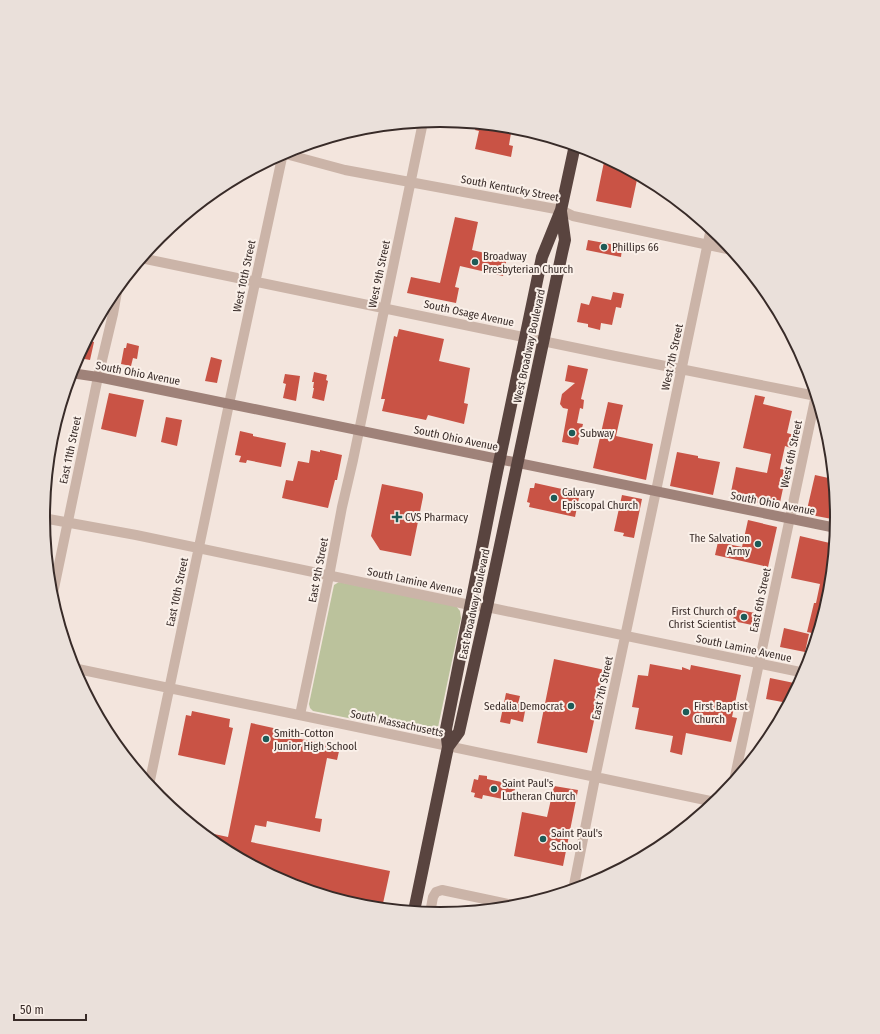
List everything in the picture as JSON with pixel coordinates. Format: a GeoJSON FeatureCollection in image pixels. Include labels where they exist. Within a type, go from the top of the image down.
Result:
{"type":"FeatureCollection","features":[{"type":"Feature","properties":{"kind":"highway","name":"West Broadway Boulevard"},"geometry":{"type":"LineString","coordinates":[[499,459],[542,257],[561,210],[574,151]]}},
{"type":"Feature","properties":{"kind":"highway","name":"West Broadway Boulevard"},"geometry":{"type":"LineString","coordinates":[[518,463],[565,240],[561,210]]}},
{"type":"Feature","properties":{"kind":"highway","name":"East Broadway Boulevard"},"geometry":{"type":"LineString","coordinates":[[415,906],[448,747],[446,729],[499,459]]}},
{"type":"Feature","properties":{"kind":"highway","name":"East Broadway Boulevard"},"geometry":{"type":"LineString","coordinates":[[448,747],[459,732],[518,463]]}},
{"type":"Feature","properties":{"kind":"main road","name":"South Ohio Avenue"},"geometry":{"type":"LineString","coordinates":[[78,374],[830,527]]}},
{"type":"Feature","properties":{"kind":"street","name":"West 9th Street"},"geometry":{"type":"LineString","coordinates":[[359,430],[423,128]]}},
{"type":"Feature","properties":{"kind":"street","name":"South Kentucky Street"},"geometry":{"type":"LineString","coordinates":[[294,156],[345,170],[561,210],[572,216],[722,248]]}},
{"type":"Feature","properties":{"kind":"street","name":"West 10th Street"},"geometry":{"type":"LineString","coordinates":[[229,404],[281,161]]}},
{"type":"Feature","properties":{"kind":"street","name":"West 7th Street"},"geometry":{"type":"LineString","coordinates":[[656,491],[709,235]]}},
{"type":"Feature","properties":{"kind":"street","name":"South Osage Avenue"},"geometry":{"type":"LineString","coordinates":[[148,259],[810,395]]}},
{"type":"Feature","properties":{"kind":"street","name":"East 11th Street"},"geometry":{"type":"LineString","coordinates":[[55,582],[115,301]]}},
{"type":"Feature","properties":{"kind":"street","name":"East 10th Street"},"geometry":{"type":"LineString","coordinates":[[151,778],[229,404]]}},
{"type":"Feature","properties":{"kind":"street","name":"West 6th Street"},"geometry":{"type":"LineString","coordinates":[[790,518],[814,406]]}},
{"type":"Feature","properties":{"kind":"street","name":"East 9th Street"},"geometry":{"type":"LineString","coordinates":[[300,714],[359,430]]}},
{"type":"Feature","properties":{"kind":"street","name":"East 7th Street"},"geometry":{"type":"LineString","coordinates":[[574,882],[594,778],[656,491]]}},
{"type":"Feature","properties":{"kind":"street","name":"East 6th Street"},"geometry":{"type":"LineString","coordinates":[[736,770],[790,518]]}},
{"type":"Feature","properties":{"kind":"street","name":"South Lamine Avenue"},"geometry":{"type":"LineString","coordinates":[[50,519],[136,535],[798,672]]}},
{"type":"Feature","properties":{"kind":"street","name":"South Massachusetts"},"geometry":{"type":"LineString","coordinates":[[82,670],[300,714],[594,778],[708,801]]}},
{"type":"Feature","properties":{"kind":"street"},"geometry":{"type":"LineString","coordinates":[[431,907],[433,897],[436,892],[442,890],[501,902]]}},
{"type":"Feature","properties":{"kind":"green space"},"geometry":{"type":"Polygon","coordinates":[[[339,582],[456,606],[460,611],[461,618],[437,732],[433,735],[313,711],[310,708],[309,704],[334,585],[339,582]]]}},
{"type":"Feature","properties":{"kind":"building"},"geometry":{"type":"Polygon","coordinates":[[[475,129],[491,130],[511,133],[509,145],[513,146],[511,157],[475,149],[479,131],[475,130],[475,129]]]}},
{"type":"Feature","properties":{"kind":"building"},"geometry":{"type":"Polygon","coordinates":[[[604,163],[637,180],[631,208],[596,201],[604,163]]]}},
{"type":"Feature","properties":{"kind":"building","name":"Broadway Presbyterian Church"},"geometry":{"type":"Polygon","coordinates":[[[455,217],[478,222],[472,250],[507,258],[503,276],[460,266],[455,287],[459,288],[456,303],[407,293],[411,277],[440,283],[455,217]]]}},
{"type":"Feature","properties":{"kind":"building","name":"Phillips 66"},"geometry":{"type":"Polygon","coordinates":[[[588,240],[621,246],[621,257],[586,250],[588,240]]]}},
{"type":"Feature","properties":{"kind":"building"},"geometry":{"type":"Polygon","coordinates":[[[613,292],[624,294],[621,308],[616,307],[612,325],[601,323],[600,330],[588,327],[588,324],[577,322],[581,303],[589,305],[592,296],[611,300],[613,292]]]}},
{"type":"Feature","properties":{"kind":"building"},"geometry":{"type":"Polygon","coordinates":[[[399,329],[444,339],[439,361],[470,368],[464,403],[468,404],[464,424],[428,415],[426,420],[382,411],[385,399],[381,399],[394,336],[397,337],[399,329]]]}},
{"type":"Feature","properties":{"kind":"building"},"geometry":{"type":"Polygon","coordinates":[[[92,341],[94,342],[90,360],[84,359],[92,341]]]}},
{"type":"Feature","properties":{"kind":"building"},"geometry":{"type":"Polygon","coordinates":[[[127,343],[139,346],[137,359],[133,358],[131,366],[121,364],[124,348],[126,348],[127,343]]]}},
{"type":"Feature","properties":{"kind":"building"},"geometry":{"type":"Polygon","coordinates":[[[211,357],[222,360],[217,383],[205,381],[211,357]]]}},
{"type":"Feature","properties":{"kind":"building"},"geometry":{"type":"Polygon","coordinates":[[[568,365],[588,369],[581,399],[584,400],[583,409],[580,408],[577,423],[583,424],[578,445],[562,442],[568,409],[563,408],[560,404],[562,394],[575,383],[565,381],[568,365]]]}},
{"type":"Feature","properties":{"kind":"building"},"geometry":{"type":"Polygon","coordinates":[[[314,372],[327,375],[326,380],[328,381],[324,401],[312,398],[314,382],[312,382],[314,372]]]}},
{"type":"Feature","properties":{"kind":"building"},"geometry":{"type":"Polygon","coordinates":[[[285,374],[300,376],[296,401],[283,398],[286,384],[283,383],[285,374]]]}},
{"type":"Feature","properties":{"kind":"building"},"geometry":{"type":"Polygon","coordinates":[[[109,393],[144,400],[136,437],[101,429],[109,393]]]}},
{"type":"Feature","properties":{"kind":"building"},"geometry":{"type":"Polygon","coordinates":[[[755,395],[765,397],[763,404],[792,411],[787,433],[794,435],[791,448],[785,446],[780,469],[787,470],[779,507],[730,497],[736,467],[767,473],[771,454],[743,448],[755,395]]]}},
{"type":"Feature","properties":{"kind":"building"},"geometry":{"type":"Polygon","coordinates":[[[608,402],[623,405],[616,436],[653,444],[646,480],[593,468],[608,402]]]}},
{"type":"Feature","properties":{"kind":"building"},"geometry":{"type":"Polygon","coordinates":[[[166,417],[182,420],[177,446],[161,442],[166,417]]]}},
{"type":"Feature","properties":{"kind":"building"},"geometry":{"type":"Polygon","coordinates":[[[240,431],[253,434],[253,436],[286,443],[281,467],[247,460],[246,463],[239,462],[241,456],[235,455],[240,431]]]}},
{"type":"Feature","properties":{"kind":"building"},"geometry":{"type":"Polygon","coordinates":[[[311,450],[320,452],[320,450],[342,455],[337,480],[335,480],[328,508],[282,498],[286,480],[293,481],[298,461],[309,463],[311,450]]]}},
{"type":"Feature","properties":{"kind":"building"},"geometry":{"type":"Polygon","coordinates":[[[677,452],[720,462],[713,495],[670,486],[677,452]]]}},
{"type":"Feature","properties":{"kind":"building"},"geometry":{"type":"Polygon","coordinates":[[[815,475],[828,478],[830,519],[806,514],[815,475]]]}},
{"type":"Feature","properties":{"kind":"building","name":"Calvary Episcopal Church"},"geometry":{"type":"Polygon","coordinates":[[[535,483],[580,493],[575,517],[529,507],[530,503],[527,502],[530,488],[534,488],[535,483]]]}},
{"type":"Feature","properties":{"kind":"building","name":"CVS Pharmacy"},"geometry":{"type":"Polygon","coordinates":[[[382,484],[421,492],[423,494],[411,556],[380,550],[371,536],[382,484]]]}},
{"type":"Feature","properties":{"kind":"building"},"geometry":{"type":"Polygon","coordinates":[[[622,495],[642,499],[634,538],[623,536],[624,533],[614,531],[622,495]]]}},
{"type":"Feature","properties":{"kind":"building","name":"The Salvation Army"},"geometry":{"type":"Polygon","coordinates":[[[748,520],[777,527],[768,567],[715,555],[718,542],[742,547],[748,520]]]}},
{"type":"Feature","properties":{"kind":"building"},"geometry":{"type":"Polygon","coordinates":[[[800,536],[829,543],[823,593],[812,633],[807,632],[820,584],[791,578],[800,536]]]}},
{"type":"Feature","properties":{"kind":"building","name":"First Church of Christ Scientist"},"geometry":{"type":"Polygon","coordinates":[[[735,609],[755,613],[752,625],[733,621],[735,609]]]}},
{"type":"Feature","properties":{"kind":"building"},"geometry":{"type":"Polygon","coordinates":[[[784,628],[809,634],[805,652],[780,647],[784,628]]]}},
{"type":"Feature","properties":{"kind":"building","name":"Sedalia Democrat"},"geometry":{"type":"Polygon","coordinates":[[[554,659],[605,670],[587,753],[537,743],[554,659]]]}},
{"type":"Feature","properties":{"kind":"building","name":"First Baptist Church"},"geometry":{"type":"Polygon","coordinates":[[[650,664],[682,670],[682,667],[690,670],[691,665],[741,675],[732,717],[737,718],[731,742],[686,733],[682,755],[670,752],[673,736],[635,729],[639,708],[632,707],[638,675],[648,676],[650,664]]]}},
{"type":"Feature","properties":{"kind":"building"},"geometry":{"type":"Polygon","coordinates":[[[770,678],[793,683],[783,702],[766,699],[770,678]]]}},
{"type":"Feature","properties":{"kind":"building"},"geometry":{"type":"Polygon","coordinates":[[[506,693],[520,696],[518,704],[526,706],[523,722],[511,719],[510,724],[500,722],[506,693]]]}},
{"type":"Feature","properties":{"kind":"building"},"geometry":{"type":"Polygon","coordinates":[[[192,711],[230,719],[229,727],[233,728],[225,765],[178,755],[186,715],[191,716],[192,711]]]}},
{"type":"Feature","properties":{"kind":"building","name":"Smith-Cotton Junior High School"},"geometry":{"type":"Polygon","coordinates":[[[251,723],[287,731],[286,736],[340,747],[337,760],[327,758],[315,818],[322,819],[320,832],[267,821],[266,827],[255,825],[251,842],[390,871],[383,903],[339,894],[291,877],[245,855],[214,834],[228,837],[251,723]]]}},
{"type":"Feature","properties":{"kind":"building","name":"Saint Paul's Lutheran Church"},"geometry":{"type":"Polygon","coordinates":[[[479,775],[487,776],[487,779],[516,785],[512,801],[483,795],[482,799],[474,797],[475,793],[471,792],[474,779],[478,780],[479,775]]]}},
{"type":"Feature","properties":{"kind":"building","name":"Saint Paul's School"},"geometry":{"type":"Polygon","coordinates":[[[554,786],[578,790],[563,866],[514,856],[522,812],[547,817],[554,786]]]}},
{"type":"Feature","properties":{"kind":"place","name":"Phillips 66"},"geometry":{"type":"Point","coordinates":[604,247]}},
{"type":"Feature","properties":{"kind":"place","name":"Broadway Presbyterian Church"},"geometry":{"type":"Point","coordinates":[475,262]}},
{"type":"Feature","properties":{"kind":"place","name":"Subway"},"geometry":{"type":"Point","coordinates":[572,433]}},
{"type":"Feature","properties":{"kind":"place","name":"Calvary Episcopal Church"},"geometry":{"type":"Point","coordinates":[554,498]}},
{"type":"Feature","properties":{"kind":"place","name":"CVS Pharmacy"},"geometry":{"type":"Point","coordinates":[397,517]}},
{"type":"Feature","properties":{"kind":"place","name":"The Salvation Army"},"geometry":{"type":"Point","coordinates":[758,544]}},
{"type":"Feature","properties":{"kind":"place","name":"First Church of Christ Scientist"},"geometry":{"type":"Point","coordinates":[744,617]}},
{"type":"Feature","properties":{"kind":"place","name":"Sedalia Democrat"},"geometry":{"type":"Point","coordinates":[571,706]}},
{"type":"Feature","properties":{"kind":"place","name":"First Baptist Church"},"geometry":{"type":"Point","coordinates":[686,712]}},
{"type":"Feature","properties":{"kind":"place","name":"Smith-Cotton Junior High School"},"geometry":{"type":"Point","coordinates":[266,739]}},
{"type":"Feature","properties":{"kind":"place","name":"Saint Paul's Lutheran Church"},"geometry":{"type":"Point","coordinates":[494,789]}},
{"type":"Feature","properties":{"kind":"place","name":"Saint Paul's School"},"geometry":{"type":"Point","coordinates":[543,839]}}]}
